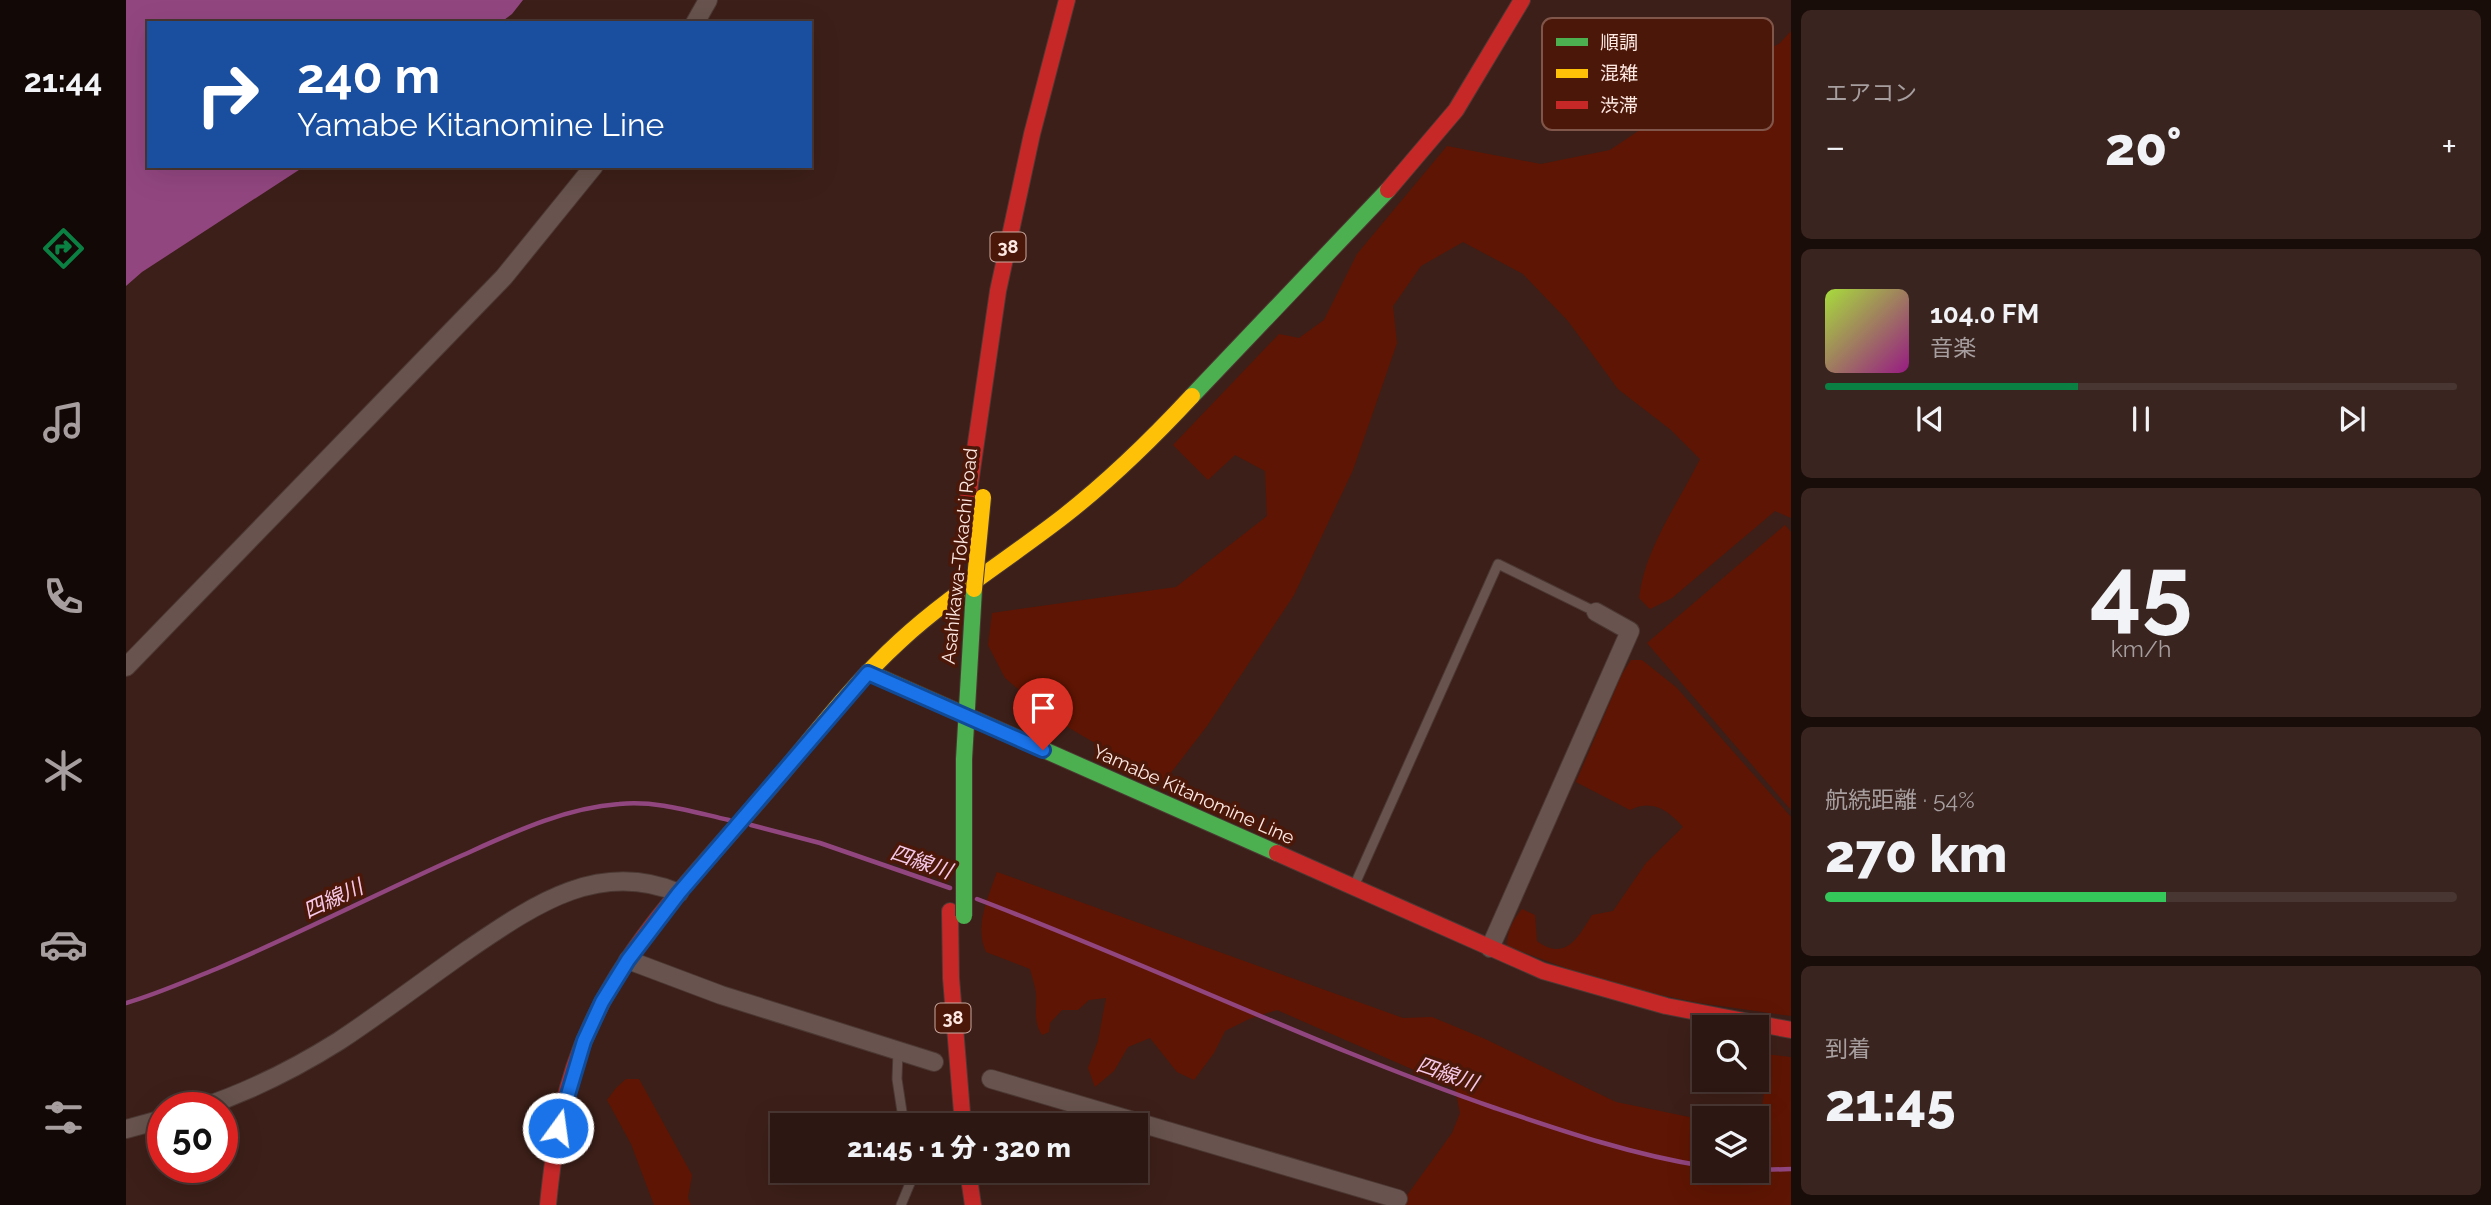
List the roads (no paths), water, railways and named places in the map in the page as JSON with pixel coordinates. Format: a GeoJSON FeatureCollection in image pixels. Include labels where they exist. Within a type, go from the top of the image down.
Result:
{"type":"FeatureCollection","features":[{"type":"Feature","properties":{"kind":"main road","name":"Asahikawa-Tokachi Road"},"geometry":{"type":"LineString","coordinates":[[969,1001],[957,913],[950,767],[954,659],[998,291],[1032,134],[1067,0]]}},
{"type":"Feature","properties":{"kind":"main road"},"geometry":{"type":"LineString","coordinates":[[548,1205],[554,1148],[572,1075],[584,1041],[602,1002],[628,960],[679,893],[868,673],[901,640],[930,615],[1066,515],[1143,448],[1411,165],[1456,110],[1522,0]]}},
{"type":"Feature","properties":{"kind":"main road","name":"38"},"geometry":{"type":"LineString","coordinates":[[1031,217],[1060,89]]}},
{"type":"Feature","properties":{"kind":"main road","name":"Asahikawa-Tokachi Road"},"geometry":{"type":"LineString","coordinates":[[975,497],[1002,375]]}},
{"type":"Feature","properties":{"kind":"main road","name":"Yamabe Kitanomine Line"},"geometry":{"type":"LineString","coordinates":[[868,673],[1543,971],[1601,991],[1672,1009],[1791,1030]]}},
{"type":"Feature","properties":{"kind":"main road","name":"Asahikawa-Tokachi Road"},"geometry":{"type":"LineString","coordinates":[[957,913],[951,978],[962,1113]]}},
{"type":"Feature","properties":{"kind":"street"},"geometry":{"type":"LineString","coordinates":[[696,21],[708,0]]}},
{"type":"Feature","properties":{"kind":"street"},"geometry":{"type":"LineString","coordinates":[[126,667],[503,278],[592,168]]}},
{"type":"Feature","properties":{"kind":"street"},"geometry":{"type":"LineString","coordinates":[[1490,948],[1630,631],[1596,612]]}},
{"type":"Feature","properties":{"kind":"street"},"geometry":{"type":"LineString","coordinates":[[238,1093],[338,1041],[505,924],[547,900],[587,885],[622,881],[659,885],[679,893]]}},
{"type":"Feature","properties":{"kind":"street"},"geometry":{"type":"LineString","coordinates":[[628,960],[721,995],[934,1062]]}},
{"type":"Feature","properties":{"kind":"street"},"geometry":{"type":"LineString","coordinates":[[981,1082],[1398,1199]]}},
{"type":"Feature","properties":{"kind":"street"},"geometry":{"type":"LineString","coordinates":[[126,1129],[147,1123]]}},
{"type":"Feature","properties":{"kind":"lane"},"geometry":{"type":"LineString","coordinates":[[1353,888],[1498,564],[1596,612]]}},
{"type":"Feature","properties":{"kind":"lane"},"geometry":{"type":"LineString","coordinates":[[898,1051],[897,1079],[902,1113]]}},
{"type":"Feature","properties":{"kind":"lane"},"geometry":{"type":"LineString","coordinates":[[901,1205],[910,1183]]}},
{"type":"Feature","properties":{"kind":"waterway","name":"四線川"},"geometry":{"type":"LineString","coordinates":[[126,1003],[216,969],[519,830],[558,816],[599,806],[633,803],[674,808],[729,820]]}},
{"type":"Feature","properties":{"kind":"waterway","name":"四線川"},"geometry":{"type":"LineString","coordinates":[[751,825],[820,843],[950,888]]}},
{"type":"Feature","properties":{"kind":"waterway","name":"四線川"},"geometry":{"type":"LineString","coordinates":[[977,899],[1429,1084],[1598,1142],[1692,1164]]}},
{"type":"Feature","properties":{"kind":"waterway","name":"四線川"},"geometry":{"type":"LineString","coordinates":[[1769,1170],[1791,1169]]}}]}
